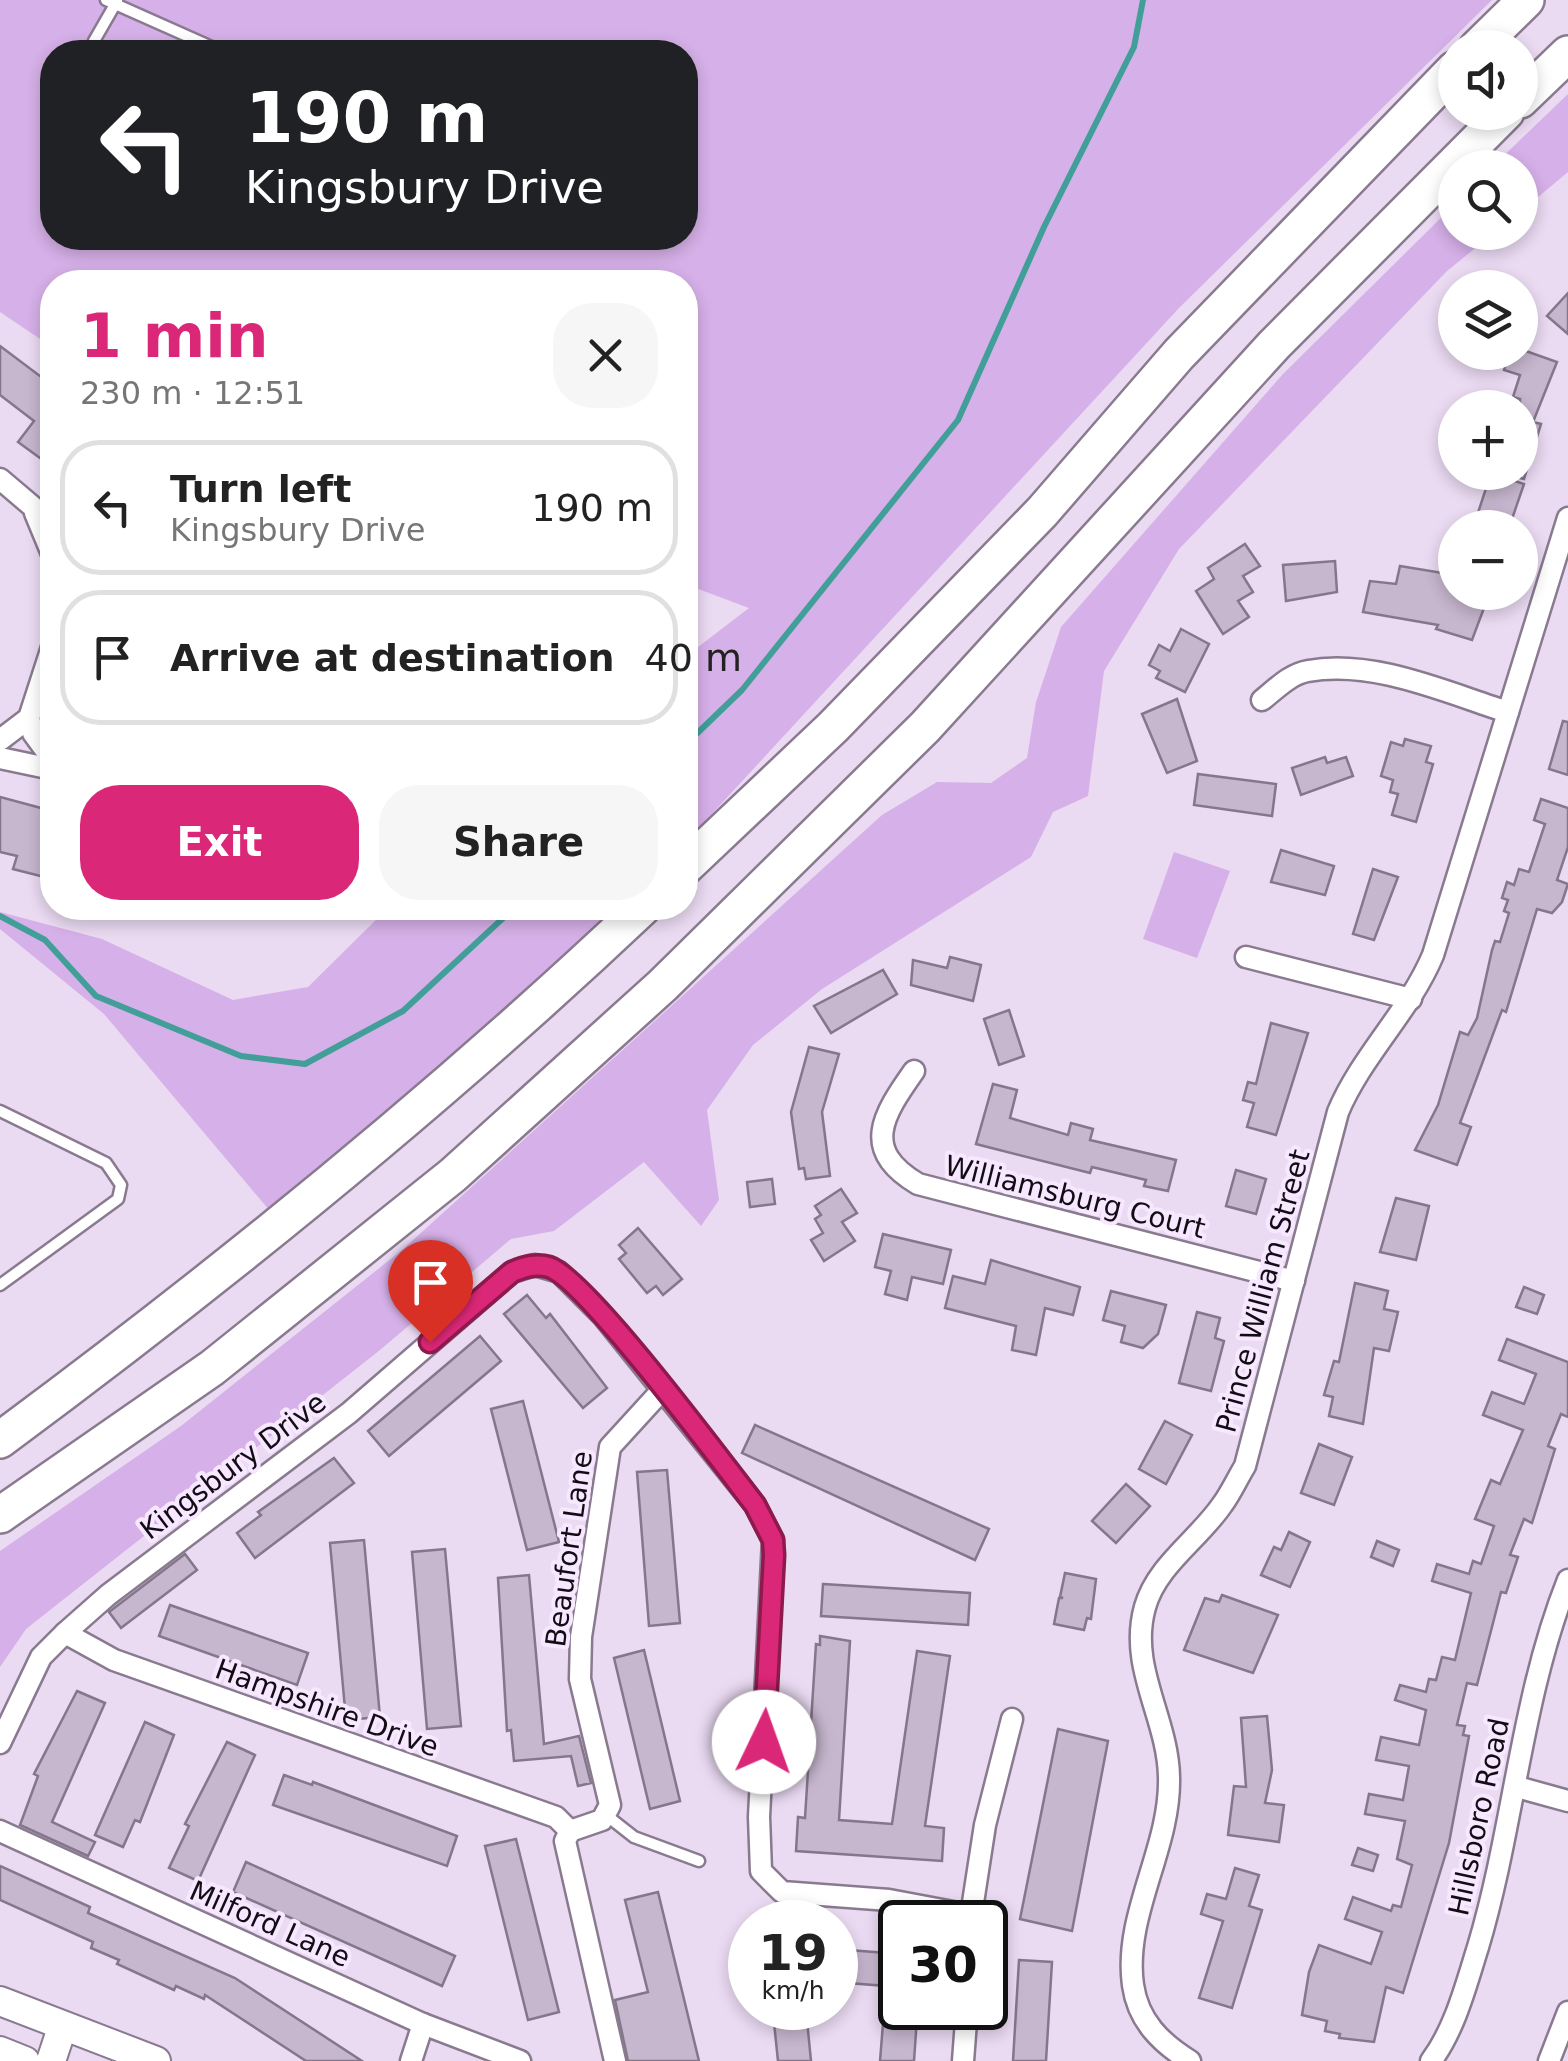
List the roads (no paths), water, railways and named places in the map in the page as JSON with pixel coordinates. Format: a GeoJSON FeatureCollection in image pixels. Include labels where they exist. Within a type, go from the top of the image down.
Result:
{"type":"FeatureCollection","features":[{"type":"Feature","properties":{"kind":"highway"},"geometry":{"type":"LineString","coordinates":[[1495,30],[1526,0]]}},
{"type":"Feature","properties":{"kind":"highway"},"geometry":{"type":"LineString","coordinates":[[1538,83],[1568,54]]}},
{"type":"Feature","properties":{"kind":"highway"},"geometry":{"type":"LineString","coordinates":[[698,855],[833,727],[1029,525],[1192,339],[1438,86]]}},
{"type":"Feature","properties":{"kind":"highway"},"geometry":{"type":"LineString","coordinates":[[0,1515],[212,1368],[438,1188],[663,985],[925,727],[1274,345],[1488,130]]}},
{"type":"Feature","properties":{"kind":"highway"},"geometry":{"type":"LineString","coordinates":[[0,1440],[148,1330],[387,1138],[629,920]]}},
{"type":"Feature","properties":{"kind":"main road"},"geometry":{"type":"LineString","coordinates":[[0,2002],[156,2061]]}},
{"type":"Feature","properties":{"kind":"main road"},"geometry":{"type":"LineString","coordinates":[[51,2061],[62,2028]]}},
{"type":"Feature","properties":{"kind":"main road"},"geometry":{"type":"LineString","coordinates":[[0,2050],[25,2061]]}},
{"type":"Feature","properties":{"kind":"street"},"geometry":{"type":"LineString","coordinates":[[0,479],[40,514]]}},
{"type":"Feature","properties":{"kind":"street","name":"Prince William Street"},"geometry":{"type":"LineString","coordinates":[[1190,2061],[1152,2031],[1133,1985],[1135,1932],[1164,1832],[1169,1776],[1166,1744],[1144,1675],[1141,1629],[1145,1607],[1161,1575],[1222,1506],[1245,1466],[1338,1112],[1363,1065],[1411,999],[1433,955],[1568,518]]}},
{"type":"Feature","properties":{"kind":"street"},"geometry":{"type":"LineString","coordinates":[[1262,700],[1306,671],[1346,670],[1403,680],[1508,712]]}},
{"type":"Feature","properties":{"kind":"street"},"geometry":{"type":"LineString","coordinates":[[40,684],[29,718],[40,743]]}},
{"type":"Feature","properties":{"kind":"street"},"geometry":{"type":"LineString","coordinates":[[0,740],[29,718]]}},
{"type":"Feature","properties":{"kind":"street"},"geometry":{"type":"LineString","coordinates":[[0,758],[40,767]]}},
{"type":"Feature","properties":{"kind":"street"},"geometry":{"type":"LineString","coordinates":[[1246,956],[1411,999]]}},
{"type":"Feature","properties":{"kind":"street","name":"Williamsburg Court"},"geometry":{"type":"LineString","coordinates":[[914,1071],[883,1120],[882,1139],[892,1164],[918,1184],[1294,1281]]}},
{"type":"Feature","properties":{"kind":"street","name":"Kingsbury Drive"},"geometry":{"type":"LineString","coordinates":[[0,1744],[41,1656],[64,1634],[108,1594],[349,1413],[512,1272],[535,1265],[559,1272],[603,1316],[663,1389]]}},
{"type":"Feature","properties":{"kind":"street"},"geometry":{"type":"LineString","coordinates":[[663,1389],[755,1505],[773,1540],[761,1871],[782,1892],[888,1900]]}},
{"type":"Feature","properties":{"kind":"street","name":"Beaufort Lane"},"geometry":{"type":"LineString","coordinates":[[606,1815],[610,1795],[580,1678],[581,1637],[610,1447],[663,1389]]}},
{"type":"Feature","properties":{"kind":"street","name":"Hillsboro Road"},"geometry":{"type":"LineString","coordinates":[[1432,2061],[1470,1971],[1517,1788],[1546,1645],[1568,1580]]}},
{"type":"Feature","properties":{"kind":"street","name":"Hampshire Drive"},"geometry":{"type":"LineString","coordinates":[[64,1634],[114,1660],[556,1817],[570,1831]]}},
{"type":"Feature","properties":{"kind":"street"},"geometry":{"type":"LineString","coordinates":[[974,1900],[1012,1718]]}},
{"type":"Feature","properties":{"kind":"street"},"geometry":{"type":"LineString","coordinates":[[1517,1788],[1568,1802]]}},
{"type":"Feature","properties":{"kind":"street"},"geometry":{"type":"LineString","coordinates":[[606,1815],[590,1827],[570,1831],[566,1855],[615,2061]]}},
{"type":"Feature","properties":{"kind":"street","name":"Milford Lane"},"geometry":{"type":"LineString","coordinates":[[0,1831],[423,2024],[520,2061]]}},
{"type":"Feature","properties":{"kind":"street"},"geometry":{"type":"LineString","coordinates":[[1550,2061],[1568,2012]]}},
{"type":"Feature","properties":{"kind":"street"},"geometry":{"type":"LineString","coordinates":[[411,2061],[423,2024]]}},
{"type":"Feature","properties":{"kind":"street"},"geometry":{"type":"LineString","coordinates":[[963,2061],[965,2030]]}},
{"type":"Feature","properties":{"kind":"lane"},"geometry":{"type":"LineString","coordinates":[[94,40],[113,2],[197,40]]}},
{"type":"Feature","properties":{"kind":"lane"},"geometry":{"type":"LineString","coordinates":[[0,1110],[106,1163],[120,1186],[118,1199],[0,1285]]}},
{"type":"Feature","properties":{"kind":"lane"},"geometry":{"type":"LineString","coordinates":[[606,1815],[634,1837],[699,1860]]}},
{"type":"Feature","properties":{"kind":"waterway"},"geometry":{"type":"LineString","coordinates":[[698,732],[742,690],[958,420],[1044,227],[1134,47],[1143,0]]}},
{"type":"Feature","properties":{"kind":"waterway"},"geometry":{"type":"LineString","coordinates":[[0,916],[45,940],[96,996],[241,1056],[305,1064],[403,1011],[501,920]]}}]}
